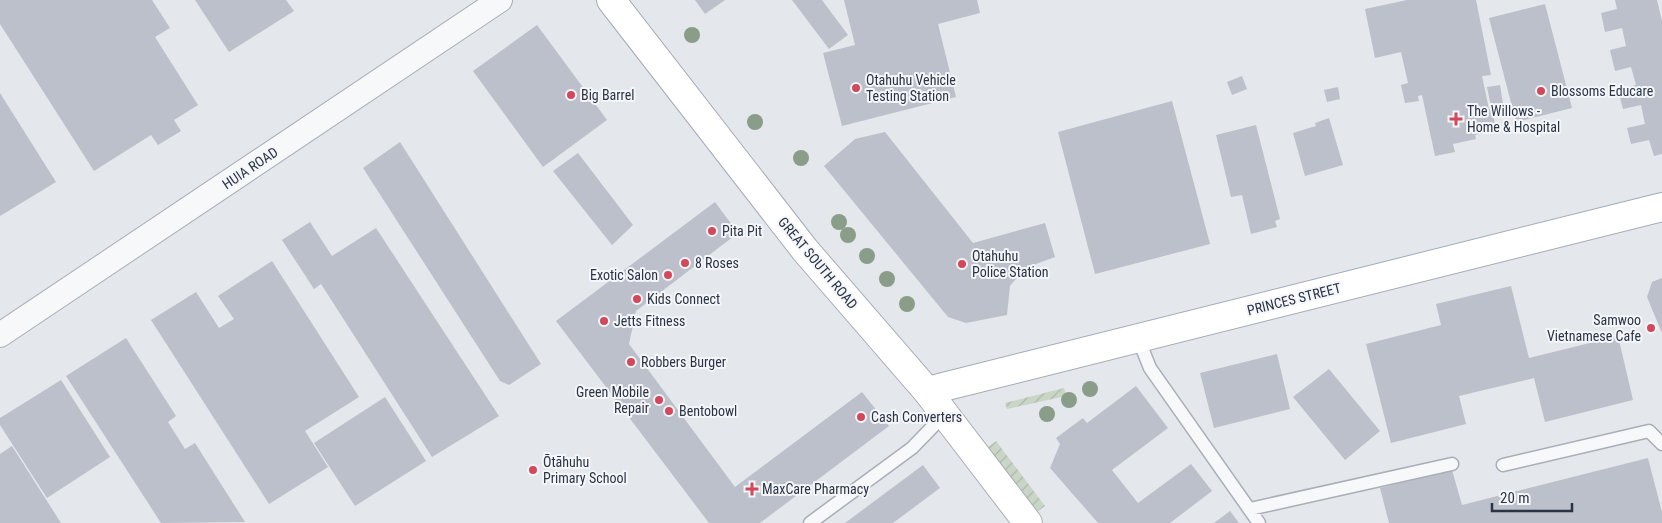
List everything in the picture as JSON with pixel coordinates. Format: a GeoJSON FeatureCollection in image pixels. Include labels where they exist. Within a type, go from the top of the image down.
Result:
{"type":"FeatureCollection","features":[{"type":"Feature","properties":{"kind":"main road","name":"GREAT SOUTH ROAD"},"geometry":{"type":"LineString","coordinates":[[611,0],[805,250],[927,391],[1028,523]]}},
{"type":"Feature","properties":{"kind":"main road","name":"PRINCES STREET"},"geometry":{"type":"LineString","coordinates":[[927,391],[1662,207]]}},
{"type":"Feature","properties":{"kind":"street","name":"HUIA ROAD"},"geometry":{"type":"LineString","coordinates":[[0,335],[500,0]]}},
{"type":"Feature","properties":{"kind":"lane"},"geometry":{"type":"LineString","coordinates":[[1138,338],[1150,368],[1259,523]]}},
{"type":"Feature","properties":{"kind":"lane"},"geometry":{"type":"LineString","coordinates":[[810,523],[912,448],[944,414]]}},
{"type":"Feature","properties":{"kind":"lane"},"geometry":{"type":"LineString","coordinates":[[1503,465],[1649,431],[1662,444]]}},
{"type":"Feature","properties":{"kind":"lane"},"geometry":{"type":"LineString","coordinates":[[1250,510],[1452,464]]}},
{"type":"Feature","properties":{"kind":"green space"},"geometry":{"type":"Polygon","coordinates":[[[1064,388],[1066,396],[1007,409],[1005,403],[1064,388]]]}},
{"type":"Feature","properties":{"kind":"green space"},"geometry":{"type":"Polygon","coordinates":[[[996,441],[1045,506],[1037,512],[988,447],[996,441]]]}},
{"type":"Feature","properties":{"kind":"building"},"geometry":{"type":"Polygon","coordinates":[[[0,0],[152,0],[170,28],[155,37],[198,105],[174,120],[181,131],[158,145],[151,135],[94,171],[0,24],[0,0]]]}},
{"type":"Feature","properties":{"kind":"building"},"geometry":{"type":"Polygon","coordinates":[[[195,0],[286,0],[294,11],[229,52],[195,0]]]}},
{"type":"Feature","properties":{"kind":"building"},"geometry":{"type":"Polygon","coordinates":[[[695,0],[725,0],[705,14],[695,0]]]}},
{"type":"Feature","properties":{"kind":"building"},"geometry":{"type":"Polygon","coordinates":[[[792,0],[822,0],[848,35],[829,49],[792,0]]]}},
{"type":"Feature","properties":{"kind":"building"},"geometry":{"type":"Polygon","coordinates":[[[844,0],[977,0],[980,13],[938,24],[956,97],[842,126],[823,53],[855,45],[844,0]]]}},
{"type":"Feature","properties":{"kind":"building"},"geometry":{"type":"Polygon","coordinates":[[[1407,0],[1476,0],[1491,75],[1482,76],[1489,109],[1492,108],[1496,130],[1475,135],[1476,139],[1453,144],[1455,152],[1435,156],[1422,95],[1418,96],[1419,101],[1405,103],[1401,85],[1408,83],[1401,52],[1375,58],[1365,9],[1407,0]]]}},
{"type":"Feature","properties":{"kind":"building"},"geometry":{"type":"Polygon","coordinates":[[[1615,0],[1657,0],[1662,21],[1662,154],[1654,156],[1649,140],[1631,144],[1627,128],[1645,124],[1641,105],[1623,109],[1618,90],[1636,85],[1631,67],[1615,71],[1610,50],[1626,46],[1622,28],[1605,32],[1601,13],[1617,9],[1615,0]]]}},
{"type":"Feature","properties":{"kind":"building"},"geometry":{"type":"Polygon","coordinates":[[[1545,4],[1572,108],[1516,122],[1489,18],[1545,4]]]}},
{"type":"Feature","properties":{"kind":"building"},"geometry":{"type":"Polygon","coordinates":[[[537,25],[607,120],[543,167],[473,71],[537,25]]]}},
{"type":"Feature","properties":{"kind":"building"},"geometry":{"type":"Polygon","coordinates":[[[1242,76],[1247,89],[1232,95],[1227,82],[1242,76]]]}},
{"type":"Feature","properties":{"kind":"building"},"geometry":{"type":"Polygon","coordinates":[[[1500,85],[1503,104],[1491,106],[1487,87],[1500,85]]]}},
{"type":"Feature","properties":{"kind":"building"},"geometry":{"type":"Polygon","coordinates":[[[1338,87],[1340,99],[1327,102],[1324,90],[1338,87]]]}},
{"type":"Feature","properties":{"kind":"building"},"geometry":{"type":"Polygon","coordinates":[[[0,93],[56,182],[0,216],[0,93]]]}},
{"type":"Feature","properties":{"kind":"building"},"geometry":{"type":"Polygon","coordinates":[[[1172,101],[1210,244],[1095,274],[1058,132],[1172,101]]]}},
{"type":"Feature","properties":{"kind":"building"},"geometry":{"type":"Polygon","coordinates":[[[1329,118],[1343,165],[1305,176],[1293,133],[1316,126],[1315,123],[1329,118]]]}},
{"type":"Feature","properties":{"kind":"building"},"geometry":{"type":"Polygon","coordinates":[[[1256,125],[1280,219],[1275,221],[1277,227],[1251,234],[1242,195],[1231,197],[1216,135],[1256,125]]]}},
{"type":"Feature","properties":{"kind":"building"},"geometry":{"type":"Polygon","coordinates":[[[885,132],[973,243],[1045,223],[1055,257],[1025,268],[1010,286],[1007,315],[966,323],[948,317],[824,166],[855,139],[885,132]]]}},
{"type":"Feature","properties":{"kind":"building"},"geometry":{"type":"Polygon","coordinates":[[[400,142],[541,364],[509,385],[500,381],[363,168],[400,142]]]}},
{"type":"Feature","properties":{"kind":"building"},"geometry":{"type":"Polygon","coordinates":[[[578,153],[633,225],[612,245],[553,171],[578,153]]]}},
{"type":"Feature","properties":{"kind":"building"},"geometry":{"type":"Polygon","coordinates":[[[715,202],[738,233],[636,311],[629,344],[735,487],[862,392],[889,426],[760,523],[709,523],[556,321],[715,202]]]}},
{"type":"Feature","properties":{"kind":"building"},"geometry":{"type":"Polygon","coordinates":[[[310,222],[332,256],[376,228],[499,416],[432,457],[321,284],[314,289],[282,240],[310,222]]]}},
{"type":"Feature","properties":{"kind":"building"},"geometry":{"type":"Polygon","coordinates":[[[272,261],[359,397],[305,431],[328,467],[269,504],[151,320],[196,292],[219,328],[234,319],[218,296],[272,261]]]}},
{"type":"Feature","properties":{"kind":"building"},"geometry":{"type":"Polygon","coordinates":[[[1662,278],[1662,333],[1647,297],[1652,282],[1662,278]]]}},
{"type":"Feature","properties":{"kind":"building"},"geometry":{"type":"Polygon","coordinates":[[[1511,286],[1529,358],[1618,336],[1633,400],[1545,422],[1534,378],[1459,396],[1466,424],[1391,443],[1366,344],[1441,325],[1436,304],[1511,286]]]}},
{"type":"Feature","properties":{"kind":"building"},"geometry":{"type":"Polygon","coordinates":[[[126,338],[176,416],[168,422],[185,449],[195,443],[245,522],[161,523],[66,376],[126,338]]]}},
{"type":"Feature","properties":{"kind":"building"},"geometry":{"type":"Polygon","coordinates":[[[1277,354],[1290,409],[1214,428],[1200,373],[1277,354]]]}},
{"type":"Feature","properties":{"kind":"building"},"geometry":{"type":"Polygon","coordinates":[[[1329,369],[1380,431],[1345,460],[1293,397],[1329,369]]]}},
{"type":"Feature","properties":{"kind":"building"},"geometry":{"type":"Polygon","coordinates":[[[61,380],[110,457],[47,498],[0,425],[0,418],[61,380]]]}},
{"type":"Feature","properties":{"kind":"building"},"geometry":{"type":"Polygon","coordinates":[[[1136,386],[1168,428],[1112,470],[1138,503],[1191,464],[1212,491],[1170,523],[1098,523],[1050,468],[1060,444],[1056,438],[1083,418],[1087,423],[1136,386]]]}},
{"type":"Feature","properties":{"kind":"building"},"geometry":{"type":"Polygon","coordinates":[[[385,397],[426,461],[355,506],[314,443],[385,397]]]}},
{"type":"Feature","properties":{"kind":"building"},"geometry":{"type":"Polygon","coordinates":[[[12,446],[61,523],[0,523],[0,454],[12,446]]]}},
{"type":"Feature","properties":{"kind":"building"},"geometry":{"type":"Polygon","coordinates":[[[1648,458],[1662,512],[1662,523],[1389,523],[1380,488],[1452,470],[1462,505],[1648,458]]]}},
{"type":"Feature","properties":{"kind":"building"},"geometry":{"type":"Polygon","coordinates":[[[923,465],[940,488],[893,523],[845,523],[923,465]]]}},
{"type":"Feature","properties":{"kind":"building"},"geometry":{"type":"Polygon","coordinates":[[[1230,511],[1239,523],[1214,523],[1230,511]]]}},
{"type":"Feature","properties":{"kind":"place","name":"Otahuhu Vehicle Testing Station"},"geometry":{"type":"Point","coordinates":[856,88]}},
{"type":"Feature","properties":{"kind":"place","name":"Blossoms Educare"},"geometry":{"type":"Point","coordinates":[1541,91]}},
{"type":"Feature","properties":{"kind":"place","name":"Big Barrel"},"geometry":{"type":"Point","coordinates":[571,95]}},
{"type":"Feature","properties":{"kind":"place","name":"The Willows - Home & Hospital"},"geometry":{"type":"Point","coordinates":[1456,119]}},
{"type":"Feature","properties":{"kind":"place","name":"Pita Pit"},"geometry":{"type":"Point","coordinates":[712,231]}},
{"type":"Feature","properties":{"kind":"place","name":"8 Roses"},"geometry":{"type":"Point","coordinates":[685,263]}},
{"type":"Feature","properties":{"kind":"place","name":"Otahuhu Police Station"},"geometry":{"type":"Point","coordinates":[962,264]}},
{"type":"Feature","properties":{"kind":"place","name":"Exotic Salon"},"geometry":{"type":"Point","coordinates":[668,275]}},
{"type":"Feature","properties":{"kind":"place","name":"Kids Connect"},"geometry":{"type":"Point","coordinates":[637,299]}},
{"type":"Feature","properties":{"kind":"place","name":"Jetts Fitness"},"geometry":{"type":"Point","coordinates":[604,321]}},
{"type":"Feature","properties":{"kind":"place","name":"Samwoo Vietnamese Cafe"},"geometry":{"type":"Point","coordinates":[1651,328]}},
{"type":"Feature","properties":{"kind":"place","name":"Robbers Burger"},"geometry":{"type":"Point","coordinates":[631,362]}},
{"type":"Feature","properties":{"kind":"place","name":"Green Mobile Repair"},"geometry":{"type":"Point","coordinates":[659,400]}},
{"type":"Feature","properties":{"kind":"place","name":"Bentobowl"},"geometry":{"type":"Point","coordinates":[669,411]}},
{"type":"Feature","properties":{"kind":"place","name":"Cash Converters"},"geometry":{"type":"Point","coordinates":[861,417]}},
{"type":"Feature","properties":{"kind":"place","name":"Ōtāhuhu Primary School"},"geometry":{"type":"Point","coordinates":[533,470]}},
{"type":"Feature","properties":{"kind":"place","name":"MaxCare Pharmacy"},"geometry":{"type":"Point","coordinates":[752,489]}}]}
